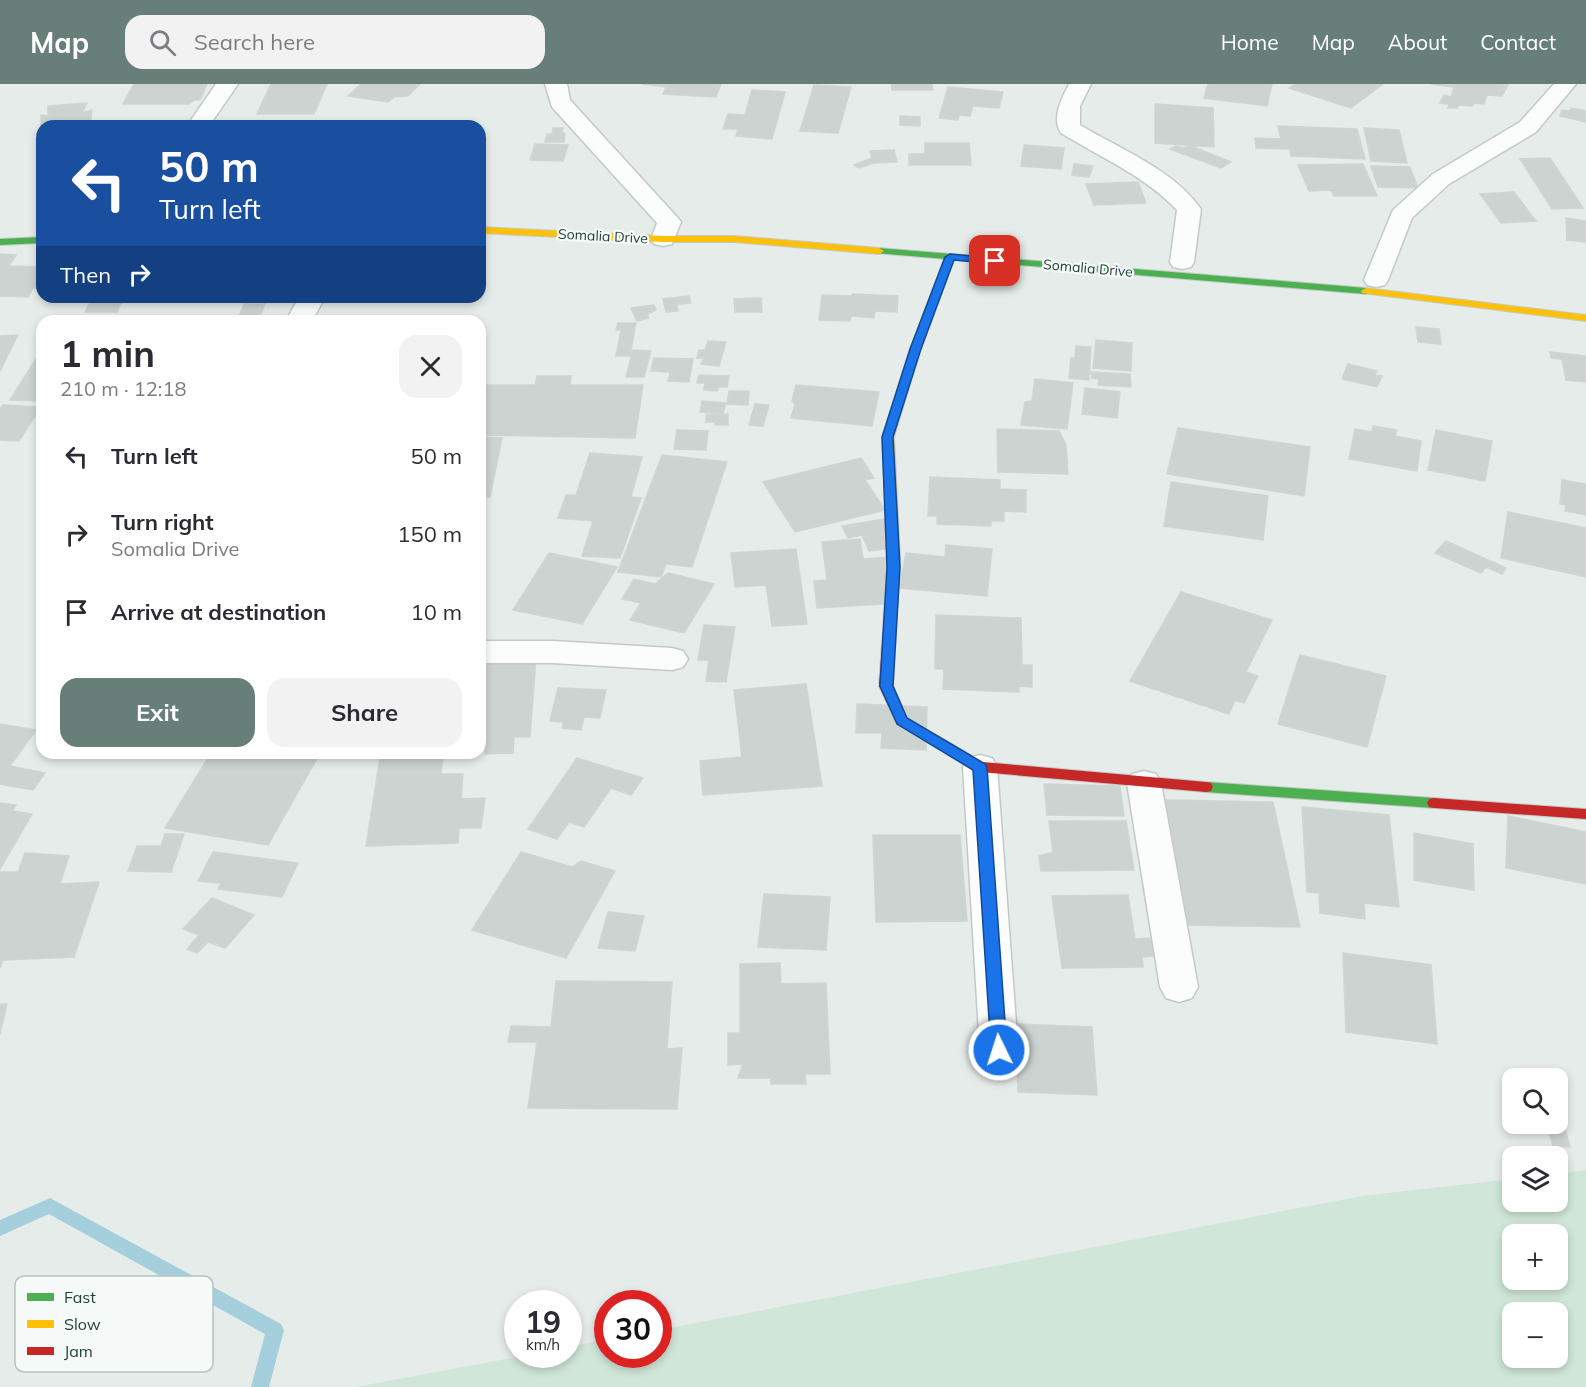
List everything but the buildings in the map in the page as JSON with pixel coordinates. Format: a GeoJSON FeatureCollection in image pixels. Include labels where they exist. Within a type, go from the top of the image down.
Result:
{"type":"FeatureCollection","features":[{"type":"Feature","properties":{"kind":"main road","name":"Somalia Drive"},"geometry":{"type":"LineString","coordinates":[[486,220],[598,222]]}},
{"type":"Feature","properties":{"kind":"main road","name":"Somalia Drive"},"geometry":{"type":"LineString","coordinates":[[645,222],[734,239],[1403,294],[1586,318]]}},
{"type":"Feature","properties":{"kind":"main road","name":"Somalia Drive"},"geometry":{"type":"LineString","coordinates":[[705,225],[1182,262],[1433,285]]}},
{"type":"Feature","properties":{"kind":"main road","name":"Somalia Drive"},"geometry":{"type":"LineString","coordinates":[[486,230],[671,228]]}},
{"type":"Feature","properties":{"kind":"main road"},"geometry":{"type":"LineString","coordinates":[[0,242],[36,240]]}},
{"type":"Feature","properties":{"kind":"main road"},"geometry":{"type":"LineString","coordinates":[[950,257],[915,349],[888,437],[894,567],[886,686],[902,721],[980,767],[1144,783],[1586,814]]}},
{"type":"Feature","properties":{"kind":"street"},"geometry":{"type":"LineString","coordinates":[[202,120],[226,84]]}},
{"type":"Feature","properties":{"kind":"street"},"geometry":{"type":"LineString","coordinates":[[555,84],[560,102],[671,228]]}},
{"type":"Feature","properties":{"kind":"street"},"geometry":{"type":"LineString","coordinates":[[1080,84],[1069,106],[1070,128],[1162,184],[1190,209],[1182,262]]}},
{"type":"Feature","properties":{"kind":"street"},"geometry":{"type":"LineString","coordinates":[[1376,280],[1401,215],[1441,179],[1528,127],[1564,84]]}},
{"type":"Feature","properties":{"kind":"street"},"geometry":{"type":"LineString","coordinates":[[486,652],[553,652],[672,659]]}},
{"type":"Feature","properties":{"kind":"street"},"geometry":{"type":"LineString","coordinates":[[980,767],[999,1050]]}},
{"type":"Feature","properties":{"kind":"street"},"geometry":{"type":"LineString","coordinates":[[1144,783],[1179,987]]}},
{"type":"Feature","properties":{"kind":"green space"},"geometry":{"type":"Polygon","coordinates":[[[1586,1170],[1586,1387],[356,1387],[504,1359],[504,1368],[582,1368],[582,1344],[594,1342],[594,1368],[672,1368],[672,1328],[1362,1196],[1502,1180],[1502,1212],[1568,1212],[1568,1172],[1586,1170]]]}},
{"type":"Feature","properties":{"kind":"waterway"},"geometry":{"type":"LineString","coordinates":[[0,1228],[50,1206],[177,1276]]}},
{"type":"Feature","properties":{"kind":"waterway"},"geometry":{"type":"LineString","coordinates":[[213,1296],[275,1330],[260,1387]]}},
{"type":"Feature","properties":{"kind":"traffic: fast"},"geometry":{"type":"LineString","coordinates":[[0,242],[36,240]]}},
{"type":"Feature","properties":{"kind":"traffic: fast"},"geometry":{"type":"LineString","coordinates":[[879,251],[1366,291]]}},
{"type":"Feature","properties":{"kind":"traffic: fast"},"geometry":{"type":"LineString","coordinates":[[1206,787],[1434,803]]}},
{"type":"Feature","properties":{"kind":"traffic: slow"},"geometry":{"type":"LineString","coordinates":[[486,230],[663,239],[734,239],[879,251]]}},
{"type":"Feature","properties":{"kind":"traffic: slow"},"geometry":{"type":"LineString","coordinates":[[894,560],[888,437],[915,349],[950,257]]}},
{"type":"Feature","properties":{"kind":"traffic: slow"},"geometry":{"type":"LineString","coordinates":[[1366,291],[1586,318]]}},
{"type":"Feature","properties":{"kind":"traffic: jam"},"geometry":{"type":"LineString","coordinates":[[894,560],[886,686],[902,721],[980,767],[1206,787]]}},
{"type":"Feature","properties":{"kind":"traffic: jam"},"geometry":{"type":"LineString","coordinates":[[1434,803],[1586,814]]}},
{"type":"Feature","properties":{"kind":"route"},"geometry":{"type":"LineString","coordinates":[[995,261],[950,257],[915,349],[888,437],[894,567],[886,686],[902,721],[980,767],[999,1050]]}}]}
